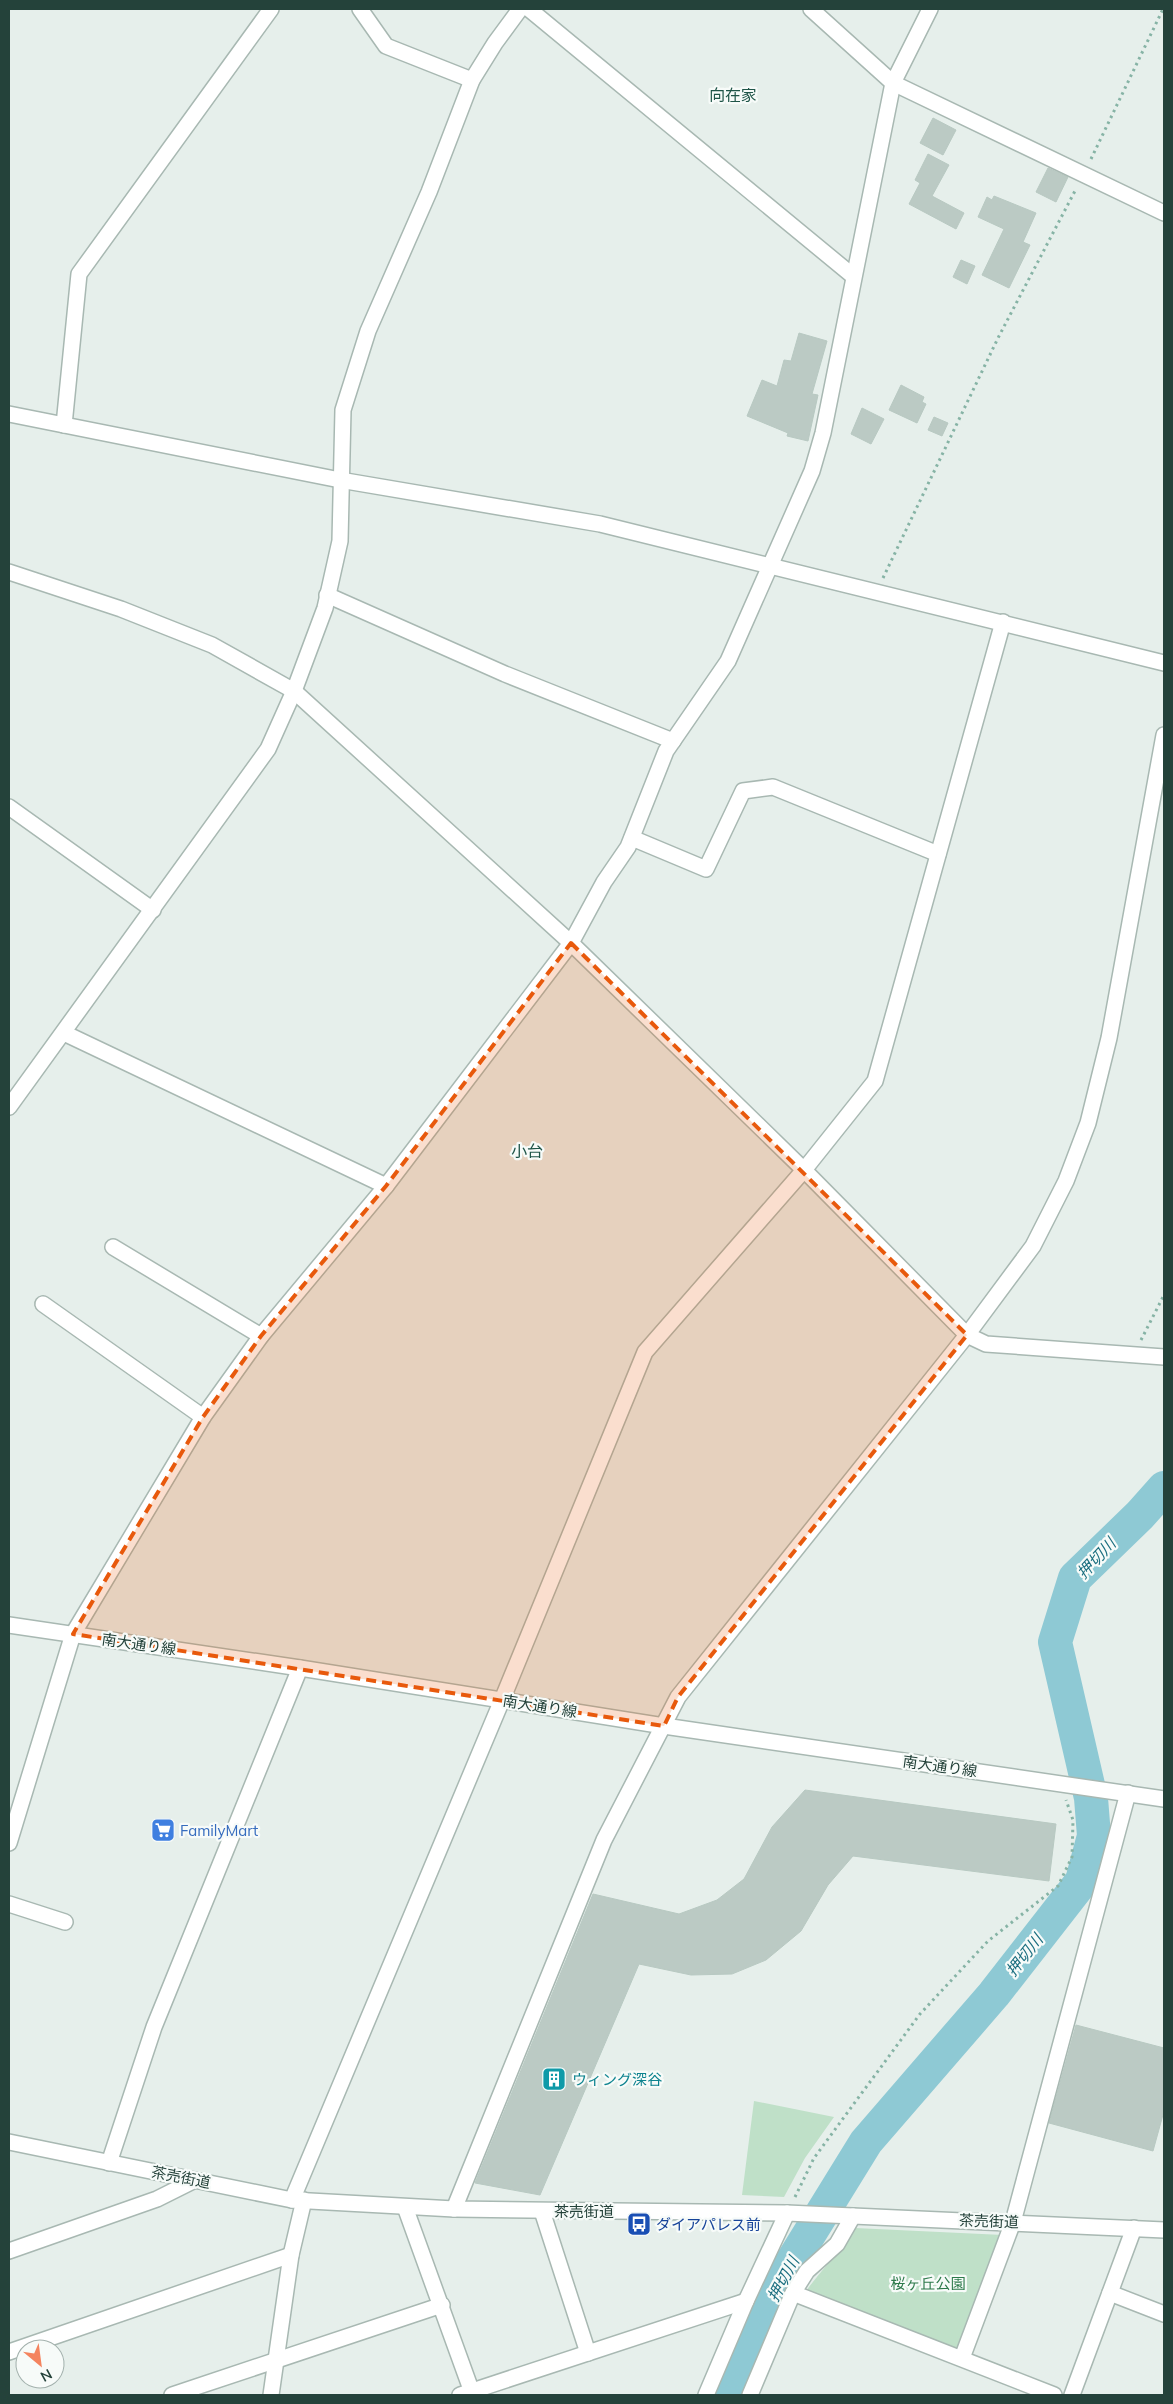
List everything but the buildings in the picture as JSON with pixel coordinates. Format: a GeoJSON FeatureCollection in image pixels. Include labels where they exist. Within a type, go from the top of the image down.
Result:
{"type":"FeatureCollection","features":[{"type":"Feature","properties":{"kind":"street"},"geometry":{"type":"LineString","coordinates":[[64,425],[79,274],[271,9]]}},
{"type":"Feature","properties":{"kind":"street"},"geometry":{"type":"LineString","coordinates":[[360,9],[386,46],[472,80]]}},
{"type":"Feature","properties":{"kind":"street"},"geometry":{"type":"LineString","coordinates":[[9,1107],[268,749],[294,691],[324,608],[340,541],[343,410],[368,331],[429,192],[472,80],[495,42],[520,9]]}},
{"type":"Feature","properties":{"kind":"street"},"geometry":{"type":"LineString","coordinates":[[529,9],[853,276]]}},
{"type":"Feature","properties":{"kind":"street"},"geometry":{"type":"LineString","coordinates":[[811,9],[893,83],[1164,213]]}},
{"type":"Feature","properties":{"kind":"street"},"geometry":{"type":"LineString","coordinates":[[9,1843],[15,1800],[73,1634],[204,1417],[261,1336],[386,1186],[571,942],[604,882],[632,838],[666,751],[728,661],[812,470],[823,433],[893,83],[930,9]]}},
{"type":"Feature","properties":{"kind":"street"},"geometry":{"type":"LineString","coordinates":[[9,414],[340,480],[600,524],[877,590],[1164,663]]}},
{"type":"Feature","properties":{"kind":"street"},"geometry":{"type":"LineString","coordinates":[[9,572],[121,609],[212,645],[294,691],[571,942],[804,1170],[967,1335],[986,1344],[1164,1357]]}},
{"type":"Feature","properties":{"kind":"street"},"geometry":{"type":"LineString","coordinates":[[327,595],[505,674],[673,741]]}},
{"type":"Feature","properties":{"kind":"street"},"geometry":{"type":"LineString","coordinates":[[271,2395],[298,2200],[645,1352],[804,1170],[875,1080],[1003,622]]}},
{"type":"Feature","properties":{"kind":"street"},"geometry":{"type":"LineString","coordinates":[[454,2209],[604,1840],[678,1697],[967,1335],[1033,1246],[1066,1181],[1088,1123],[1109,1038],[1164,736]]}},
{"type":"Feature","properties":{"kind":"street"},"geometry":{"type":"LineString","coordinates":[[632,838],[706,869],[743,791],[773,787],[938,854]]}},
{"type":"Feature","properties":{"kind":"street"},"geometry":{"type":"LineString","coordinates":[[9,807],[152,910]]}},
{"type":"Feature","properties":{"kind":"street"},"geometry":{"type":"LineString","coordinates":[[64,1033],[386,1186]]}},
{"type":"Feature","properties":{"kind":"street"},"geometry":{"type":"LineString","coordinates":[[113,1247],[261,1336]]}},
{"type":"Feature","properties":{"kind":"street"},"geometry":{"type":"LineString","coordinates":[[43,1304],[204,1417]]}},
{"type":"Feature","properties":{"kind":"street","name":"南大通り線"},"geometry":{"type":"LineString","coordinates":[[9,1625],[300,1668],[664,1726],[1128,1793]]}},
{"type":"Feature","properties":{"kind":"street"},"geometry":{"type":"LineString","coordinates":[[109,2163],[154,2027],[300,1668]]}},
{"type":"Feature","properties":{"kind":"street"},"geometry":{"type":"LineString","coordinates":[[962,2358],[1013,2222],[1128,1793],[1164,1799]]}},
{"type":"Feature","properties":{"kind":"street"},"geometry":{"type":"LineString","coordinates":[[9,1904],[65,1922]]}},
{"type":"Feature","properties":{"kind":"street","name":"茶売街道"},"geometry":{"type":"LineString","coordinates":[[9,2142],[298,2200],[454,2209],[793,2213],[1164,2230]]}},
{"type":"Feature","properties":{"kind":"street"},"geometry":{"type":"LineString","coordinates":[[9,2252],[157,2200],[195,2180]]}},
{"type":"Feature","properties":{"kind":"street"},"geometry":{"type":"LineString","coordinates":[[405,2207],[442,2305],[468,2394],[746,2301]]}},
{"type":"Feature","properties":{"kind":"street"},"geometry":{"type":"LineString","coordinates":[[542,2211],[588,2353]]}},
{"type":"Feature","properties":{"kind":"street"},"geometry":{"type":"LineString","coordinates":[[706,2395],[746,2301],[793,2213]]}},
{"type":"Feature","properties":{"kind":"street"},"geometry":{"type":"LineString","coordinates":[[750,2395],[793,2293],[808,2271],[837,2244],[848,2215]]}},
{"type":"Feature","properties":{"kind":"street"},"geometry":{"type":"LineString","coordinates":[[1072,2395],[1134,2228]]}},
{"type":"Feature","properties":{"kind":"street"},"geometry":{"type":"LineString","coordinates":[[9,2352],[291,2254]]}},
{"type":"Feature","properties":{"kind":"street"},"geometry":{"type":"LineString","coordinates":[[793,2293],[1054,2395]]}},
{"type":"Feature","properties":{"kind":"street"},"geometry":{"type":"LineString","coordinates":[[1110,2293],[1164,2314]]}},
{"type":"Feature","properties":{"kind":"street"},"geometry":{"type":"LineString","coordinates":[[172,2395],[442,2305]]}},
{"type":"Feature","properties":{"kind":"path"},"geometry":{"type":"LineString","coordinates":[[877,590],[978,380],[1084,174],[1163,9]]}},
{"type":"Feature","properties":{"kind":"path"},"geometry":{"type":"LineString","coordinates":[[1134,1354],[1164,1294]]}},
{"type":"Feature","properties":{"kind":"path"},"geometry":{"type":"LineString","coordinates":[[793,2213],[814,2158],[920,2014],[988,1941],[1058,1886],[1072,1857],[1073,1820],[1065,1784]]}},
{"type":"Feature","properties":{"kind":"highlighted area"},"geometry":{"type":"Polygon","coordinates":[[[571,943],[967,1335],[678,1697],[664,1726],[73,1634],[203,1417],[261,1336],[386,1186],[571,943]]]}},
{"type":"Feature","properties":{"kind":"green space"},"geometry":{"type":"Polygon","coordinates":[[[754,2101],[834,2117],[805,2158],[784,2197],[742,2195],[754,2101]]]}},
{"type":"Feature","properties":{"kind":"green space","name":"桜ヶ丘公園"},"geometry":{"type":"Polygon","coordinates":[[[855,2228],[1003,2235],[958,2349],[806,2291],[855,2228]]]}},
{"type":"Feature","properties":{"kind":"waterway","name":"押切川"},"geometry":{"type":"LineString","coordinates":[[731,2395],[779,2283],[866,2142],[994,1994],[1082,1881],[1094,1836],[1091,1798],[1055,1642],[1075,1578],[1140,1515],[1164,1488]]}},
{"type":"Feature","properties":{"kind":"place","name":"FamilyMart"},"geometry":{"type":"Point","coordinates":[163,1830]}},
{"type":"Feature","properties":{"kind":"place","name":"ウィング深谷"},"geometry":{"type":"Point","coordinates":[554,2079]}},
{"type":"Feature","properties":{"kind":"place","name":"ダイアパレス前"},"geometry":{"type":"Point","coordinates":[639,2224]}},
{"type":"Feature","properties":{"kind":"district","name":"向在家"},"geometry":{"type":"Point","coordinates":[733,95]}},
{"type":"Feature","properties":{"kind":"district","name":"小台"},"geometry":{"type":"Point","coordinates":[527,1151]}}]}
